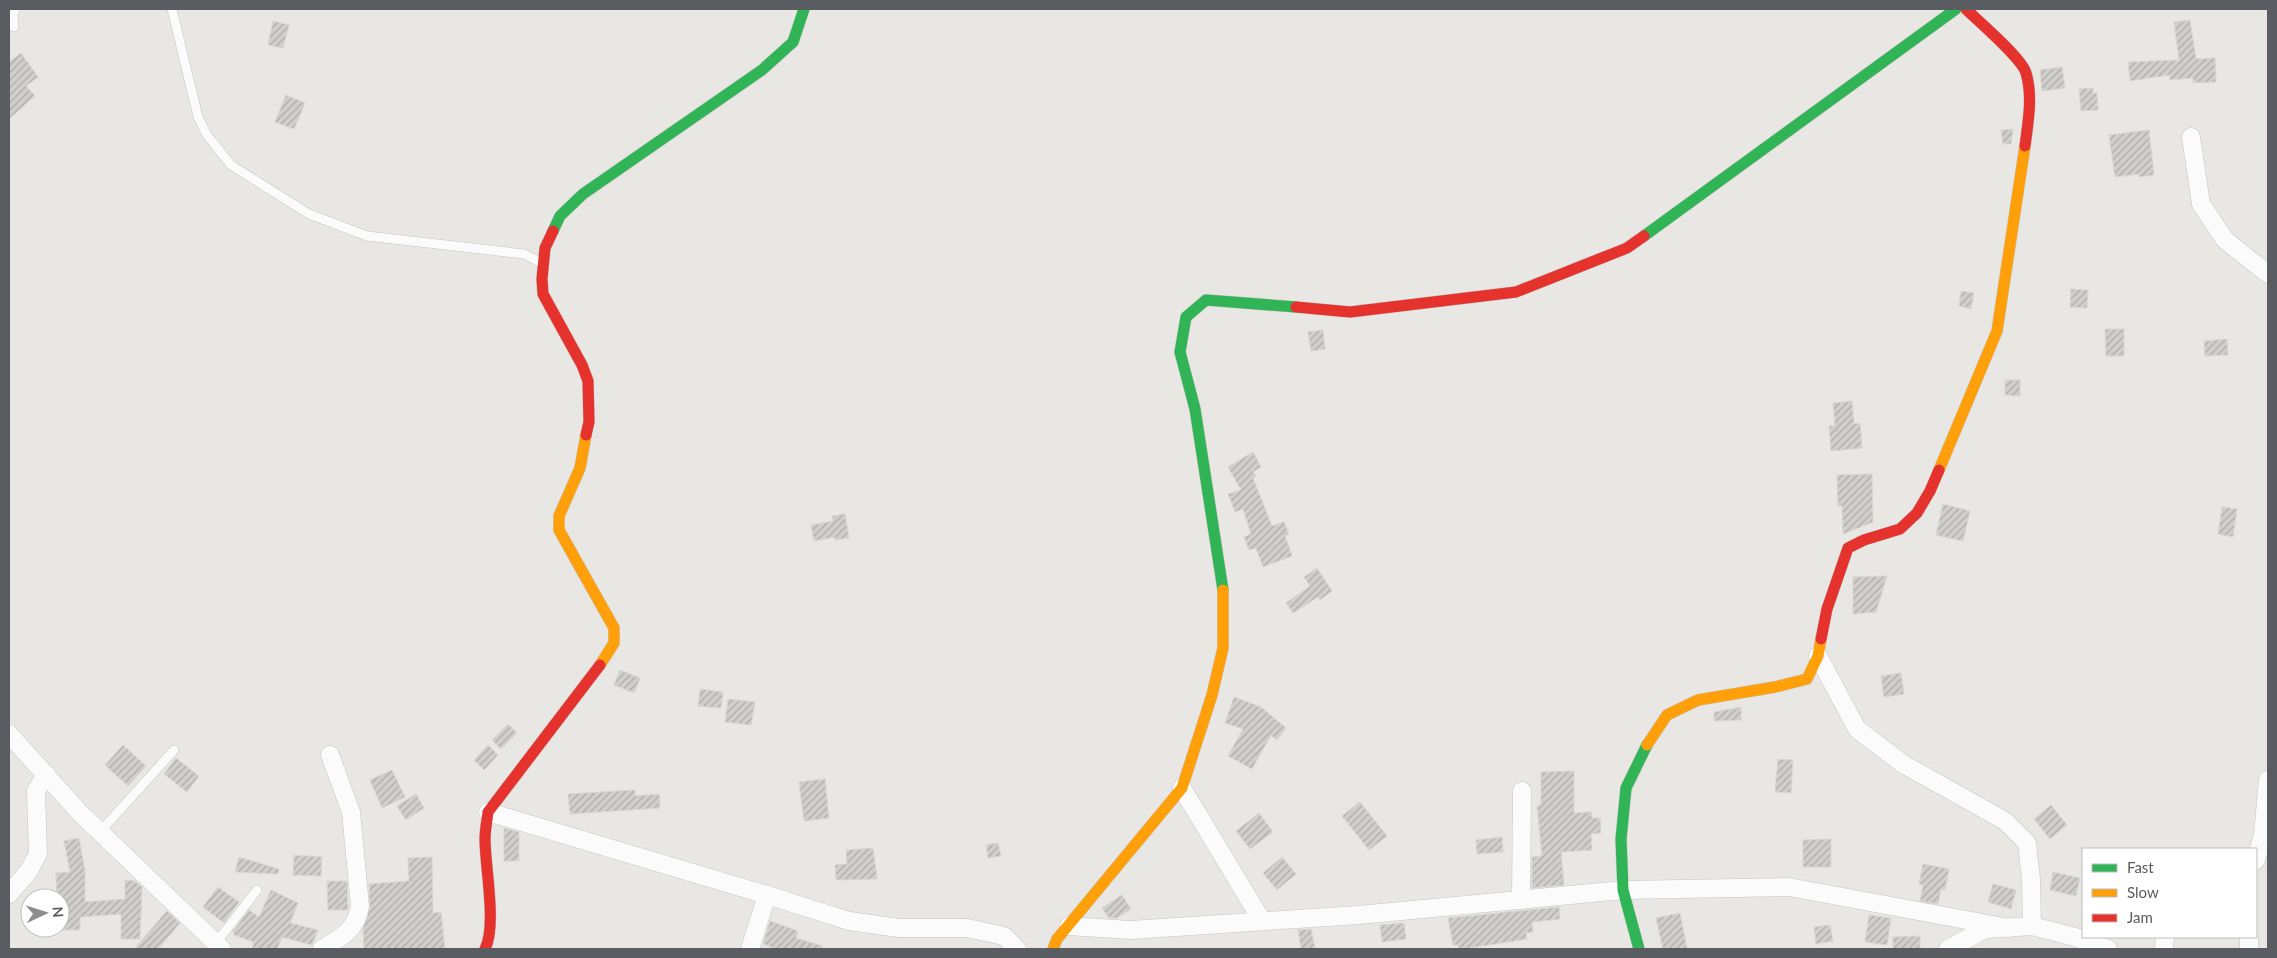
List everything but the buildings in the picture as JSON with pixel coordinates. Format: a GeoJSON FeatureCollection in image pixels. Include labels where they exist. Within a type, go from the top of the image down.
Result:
{"type":"FeatureCollection","features":[{"type":"Feature","properties":{"kind":"street"},"geometry":{"type":"LineString","coordinates":[[485,949],[489,941],[489,888],[484,839],[488,812],[608,655],[614,643],[614,628],[559,530],[559,516],[580,468],[582,459],[589,422],[588,381],[582,365],[543,294],[545,248],[560,216],[584,194],[762,70],[792,42],[804,9]]}},
{"type":"Feature","properties":{"kind":"street"},"geometry":{"type":"LineString","coordinates":[[1053,949],[1057,939],[1182,788],[1212,695],[1223,648],[1224,598],[1195,409],[1180,352],[1186,317],[1206,300],[1350,312],[1516,292],[1627,248],[1698,194],[1956,9]]}},
{"type":"Feature","properties":{"kind":"street"},"geometry":{"type":"LineString","coordinates":[[1639,949],[1623,890],[1621,839],[1626,788],[1642,753],[1667,715],[1698,700],[1775,687],[1808,679],[1818,656],[1827,609],[1848,548],[1864,540],[1900,529],[1917,513],[1930,491],[1998,331],[2027,144],[2030,111],[2029,91],[2026,72],[2018,60],[1966,9]]}},
{"type":"Feature","properties":{"kind":"street"},"geometry":{"type":"LineString","coordinates":[[2191,137],[2201,204],[2225,240],[2268,274]]}},
{"type":"Feature","properties":{"kind":"street"},"geometry":{"type":"LineString","coordinates":[[1818,656],[1857,729],[1903,764],[2005,821],[2027,843],[2031,879],[2032,926]]}},
{"type":"Feature","properties":{"kind":"street"},"geometry":{"type":"LineString","coordinates":[[9,734],[79,812],[219,946]]}},
{"type":"Feature","properties":{"kind":"street"},"geometry":{"type":"LineString","coordinates":[[322,949],[342,937],[358,919],[360,906],[351,812],[330,755]]}},
{"type":"Feature","properties":{"kind":"street"},"geometry":{"type":"LineString","coordinates":[[9,894],[28,872],[38,854],[36,791],[46,774]]}},
{"type":"Feature","properties":{"kind":"street"},"geometry":{"type":"LineString","coordinates":[[2257,856],[2263,834],[2268,780]]}},
{"type":"Feature","properties":{"kind":"street"},"geometry":{"type":"LineString","coordinates":[[1182,788],[1262,921]]}},
{"type":"Feature","properties":{"kind":"street"},"geometry":{"type":"LineString","coordinates":[[1521,900],[1522,791]]}},
{"type":"Feature","properties":{"kind":"street"},"geometry":{"type":"LineString","coordinates":[[488,812],[767,894],[849,921],[899,928],[967,928],[1004,936],[1017,949]]}},
{"type":"Feature","properties":{"kind":"street"},"geometry":{"type":"LineString","coordinates":[[1069,926],[1130,930],[1359,915],[1623,890],[1789,886],[2009,928]]}},
{"type":"Feature","properties":{"kind":"street"},"geometry":{"type":"LineString","coordinates":[[750,949],[767,894]]}},
{"type":"Feature","properties":{"kind":"street"},"geometry":{"type":"LineString","coordinates":[[1951,949],[1985,929],[2032,926],[2075,937],[2108,949]]}},
{"type":"Feature","properties":{"kind":"lane"},"geometry":{"type":"LineString","coordinates":[[9,20],[14,27],[13,14],[15,9]]}},
{"type":"Feature","properties":{"kind":"lane"},"geometry":{"type":"LineString","coordinates":[[172,9],[198,117],[207,134],[231,165],[309,214],[367,236],[524,254],[544,264]]}},
{"type":"Feature","properties":{"kind":"lane"},"geometry":{"type":"LineString","coordinates":[[100,832],[174,750]]}},
{"type":"Feature","properties":{"kind":"lane"},"geometry":{"type":"LineString","coordinates":[[219,946],[257,890]]}},
{"type":"Feature","properties":{"kind":"traffic: fast"},"geometry":{"type":"LineString","coordinates":[[553,231],[560,216],[583,194],[762,70],[793,42],[804,9]]}},
{"type":"Feature","properties":{"kind":"traffic: fast"},"geometry":{"type":"LineString","coordinates":[[1644,236],[1956,9]]}},
{"type":"Feature","properties":{"kind":"traffic: fast"},"geometry":{"type":"LineString","coordinates":[[1223,590],[1195,409],[1180,352],[1186,317],[1206,300],[1296,307]]}},
{"type":"Feature","properties":{"kind":"traffic: fast"},"geometry":{"type":"LineString","coordinates":[[1639,949],[1623,890],[1621,839],[1626,788],[1647,745]]}},
{"type":"Feature","properties":{"kind":"traffic: slow"},"geometry":{"type":"LineString","coordinates":[[1939,470],[1997,331],[2025,146]]}},
{"type":"Feature","properties":{"kind":"traffic: slow"},"geometry":{"type":"LineString","coordinates":[[586,435],[580,468],[559,516],[559,530],[614,628],[614,643],[600,665]]}},
{"type":"Feature","properties":{"kind":"traffic: slow"},"geometry":{"type":"LineString","coordinates":[[1053,949],[1057,939],[1182,788],[1212,695],[1223,648],[1223,590]]}},
{"type":"Feature","properties":{"kind":"traffic: slow"},"geometry":{"type":"LineString","coordinates":[[1647,745],[1667,715],[1698,700],[1775,687],[1807,679],[1818,656],[1821,639]]}},
{"type":"Feature","properties":{"kind":"traffic: jam"},"geometry":{"type":"LineString","coordinates":[[1966,9],[2023,66],[2028,82],[2030,100],[2025,146]]}},
{"type":"Feature","properties":{"kind":"traffic: jam"},"geometry":{"type":"LineString","coordinates":[[553,231],[545,248],[542,279],[543,294],[582,365],[588,381],[589,422],[586,435]]}},
{"type":"Feature","properties":{"kind":"traffic: jam"},"geometry":{"type":"LineString","coordinates":[[1296,307],[1350,312],[1516,292],[1627,248],[1644,236]]}},
{"type":"Feature","properties":{"kind":"traffic: jam"},"geometry":{"type":"LineString","coordinates":[[1821,639],[1827,609],[1848,548],[1864,540],[1900,529],[1917,513],[1930,491],[1939,470]]}},
{"type":"Feature","properties":{"kind":"traffic: jam"},"geometry":{"type":"LineString","coordinates":[[485,949],[490,926],[490,896],[485,851],[488,812],[600,665]]}}]}
